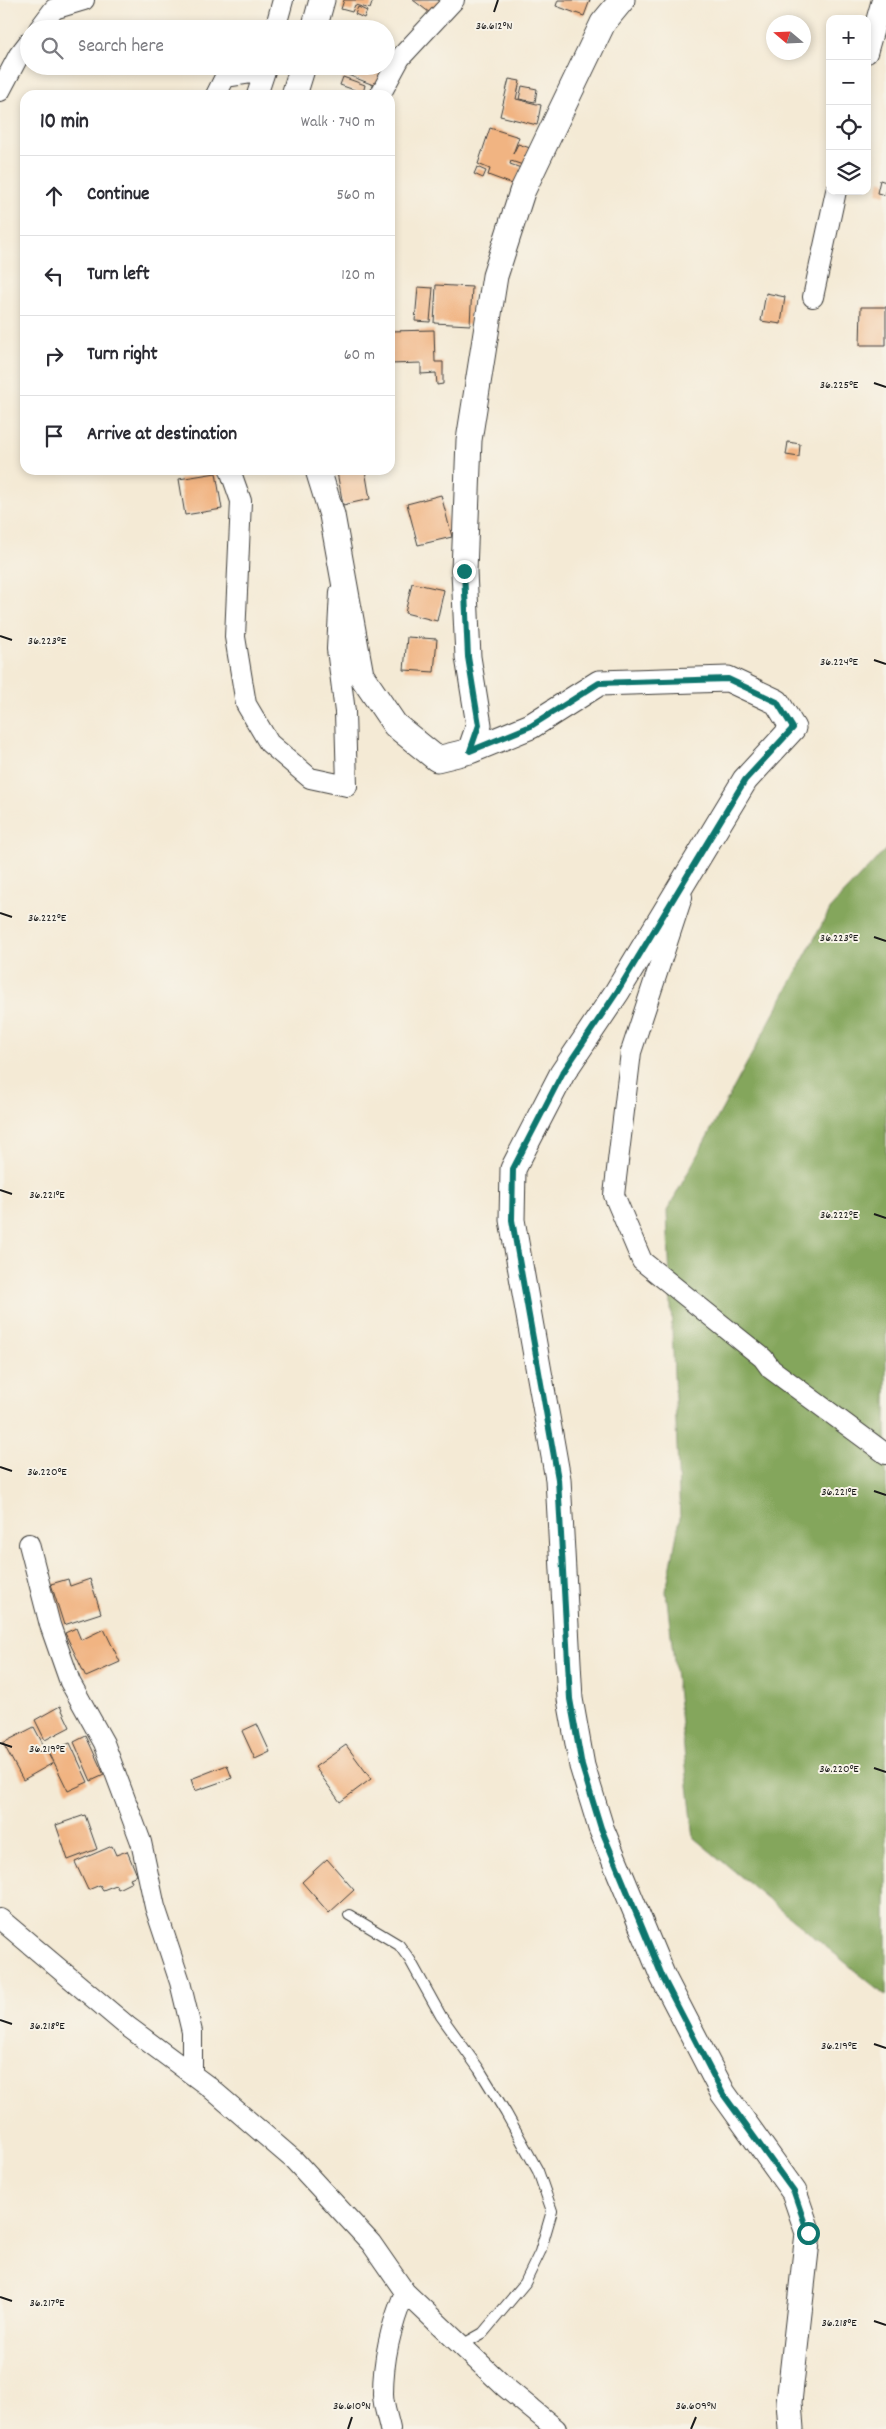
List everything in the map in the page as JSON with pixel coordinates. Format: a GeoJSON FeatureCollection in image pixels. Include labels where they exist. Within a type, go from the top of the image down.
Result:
{"type":"FeatureCollection","features":[{"type":"Feature","properties":{"kind":"street"},"geometry":{"type":"LineString","coordinates":[[46,20],[54,9],[84,0]]}},
{"type":"Feature","properties":{"kind":"street"},"geometry":{"type":"LineString","coordinates":[[277,20],[283,0]]}},
{"type":"Feature","properties":{"kind":"street"},"geometry":{"type":"LineString","coordinates":[[316,20],[322,0]]}},
{"type":"Feature","properties":{"kind":"street"},"geometry":{"type":"LineString","coordinates":[[395,67],[400,58],[454,0]]}},
{"type":"Feature","properties":{"kind":"street"},"geometry":{"type":"LineString","coordinates":[[470,751],[479,725],[468,657],[464,571],[469,440],[495,276],[522,192],[603,23],[622,0]]}},
{"type":"Feature","properties":{"kind":"street"},"geometry":{"type":"LineString","coordinates":[[871,39],[882,0]]}},
{"type":"Feature","properties":{"kind":"street"},"geometry":{"type":"LineString","coordinates":[[0,91],[20,53]]}},
{"type":"Feature","properties":{"kind":"street"},"geometry":{"type":"LineString","coordinates":[[218,90],[224,77],[234,75]]}},
{"type":"Feature","properties":{"kind":"street"},"geometry":{"type":"LineString","coordinates":[[259,90],[264,75]]}},
{"type":"Feature","properties":{"kind":"street"},"geometry":{"type":"LineString","coordinates":[[296,90],[300,75]]}},
{"type":"Feature","properties":{"kind":"street"},"geometry":{"type":"LineString","coordinates":[[383,90],[391,75]]}},
{"type":"Feature","properties":{"kind":"street"},"geometry":{"type":"LineString","coordinates":[[812,297],[835,195]]}},
{"type":"Feature","properties":{"kind":"street"},"geometry":{"type":"LineString","coordinates":[[232,475],[242,501],[235,638],[246,704],[269,743],[310,778],[347,786],[346,712],[337,649],[341,566]]}},
{"type":"Feature","properties":{"kind":"street"},"geometry":{"type":"LineString","coordinates":[[320,475],[332,516],[361,675],[395,725],[437,759],[470,751],[531,726],[599,683],[728,679],[777,702],[793,728],[745,780],[617,992],[562,1074],[513,1169],[512,1220],[558,1479],[570,1699],[582,1766],[601,1828],[663,1978],[723,2094],[794,2192],[808,2233],[789,2402],[791,2429]]}},
{"type":"Feature","properties":{"kind":"street"},"geometry":{"type":"LineString","coordinates":[[692,866],[631,1052],[614,1195],[642,1261],[763,1358],[770,1369],[886,1454]]}},
{"type":"Feature","properties":{"kind":"street"},"geometry":{"type":"LineString","coordinates":[[29,1544],[50,1626],[70,1682],[104,1742],[141,1842],[155,1907],[180,1982],[192,2032],[192,2074]]}},
{"type":"Feature","properties":{"kind":"street"},"geometry":{"type":"LineString","coordinates":[[0,1919],[120,2020],[192,2074],[294,2160],[371,2243],[405,2292],[460,2346],[556,2429]]}},
{"type":"Feature","properties":{"kind":"street"},"geometry":{"type":"LineString","coordinates":[[390,2429],[383,2396],[386,2360],[392,2324],[405,2292]]}},
{"type":"Feature","properties":{"kind":"lane"},"geometry":{"type":"LineString","coordinates":[[349,1915],[399,1945],[410,1960],[441,2016],[479,2069],[506,2113],[538,2171],[552,2212],[540,2252],[525,2283],[483,2333],[460,2346]]}},
{"type":"Feature","properties":{"kind":"green space"},"geometry":{"type":"Polygon","coordinates":[[[886,849],[886,1996],[694,1838],[666,1591],[680,1518],[667,1211],[832,906],[886,849]]]}},
{"type":"Feature","properties":{"kind":"building"},"geometry":{"type":"Polygon","coordinates":[[[344,0],[373,0],[370,9],[355,5],[352,12],[341,9],[344,0]]]}},
{"type":"Feature","properties":{"kind":"building"},"geometry":{"type":"Polygon","coordinates":[[[413,0],[446,0],[434,16],[413,0]]]}},
{"type":"Feature","properties":{"kind":"building"},"geometry":{"type":"Polygon","coordinates":[[[558,0],[590,0],[584,16],[556,6],[558,0]]]}},
{"type":"Feature","properties":{"kind":"building"},"geometry":{"type":"Polygon","coordinates":[[[358,7],[367,11],[364,18],[355,14],[358,7]]]}},
{"type":"Feature","properties":{"kind":"building"},"geometry":{"type":"Polygon","coordinates":[[[348,75],[381,75],[376,86],[348,75]]]}},
{"type":"Feature","properties":{"kind":"building"},"geometry":{"type":"Polygon","coordinates":[[[343,77],[365,85],[364,90],[354,90],[340,85],[343,77]]]}},
{"type":"Feature","properties":{"kind":"building"},"geometry":{"type":"Polygon","coordinates":[[[509,79],[520,81],[516,99],[541,105],[537,125],[500,116],[509,79]]]}},
{"type":"Feature","properties":{"kind":"building"},"geometry":{"type":"Polygon","coordinates":[[[522,86],[537,89],[535,102],[519,99],[522,86]]]}},
{"type":"Feature","properties":{"kind":"building"},"geometry":{"type":"Polygon","coordinates":[[[490,128],[519,137],[513,154],[518,144],[530,148],[523,165],[511,161],[510,164],[521,168],[515,185],[488,175],[490,169],[478,164],[490,128]]]}},
{"type":"Feature","properties":{"kind":"building"},"geometry":{"type":"Polygon","coordinates":[[[477,167],[486,171],[483,178],[474,174],[477,167]]]}},
{"type":"Feature","properties":{"kind":"building"},"geometry":{"type":"Polygon","coordinates":[[[880,180],[886,182],[886,195],[877,193],[880,180]]]}},
{"type":"Feature","properties":{"kind":"building"},"geometry":{"type":"Polygon","coordinates":[[[436,285],[472,287],[470,325],[434,323],[436,285]]]}},
{"type":"Feature","properties":{"kind":"building"},"geometry":{"type":"Polygon","coordinates":[[[418,287],[433,288],[430,322],[415,321],[418,287]]]}},
{"type":"Feature","properties":{"kind":"building"},"geometry":{"type":"Polygon","coordinates":[[[766,293],[785,297],[781,324],[761,321],[766,293]]]}},
{"type":"Feature","properties":{"kind":"building"},"geometry":{"type":"Polygon","coordinates":[[[861,307],[886,307],[886,345],[860,345],[861,307]]]}},
{"type":"Feature","properties":{"kind":"building"},"geometry":{"type":"Polygon","coordinates":[[[434,330],[435,362],[443,362],[443,384],[437,385],[436,373],[421,374],[421,363],[395,364],[395,331],[434,330]]]}},
{"type":"Feature","properties":{"kind":"building"},"geometry":{"type":"Polygon","coordinates":[[[788,442],[800,444],[799,457],[786,455],[788,442]]]}},
{"type":"Feature","properties":{"kind":"building"},"geometry":{"type":"Polygon","coordinates":[[[216,475],[222,509],[185,515],[179,479],[216,475]]]}},
{"type":"Feature","properties":{"kind":"building"},"geometry":{"type":"Polygon","coordinates":[[[338,475],[366,475],[370,499],[343,505],[338,475]]]}},
{"type":"Feature","properties":{"kind":"building"},"geometry":{"type":"Polygon","coordinates":[[[441,495],[452,537],[418,545],[407,504],[441,495]]]}},
{"type":"Feature","properties":{"kind":"building"},"geometry":{"type":"Polygon","coordinates":[[[412,583],[444,590],[437,621],[405,613],[412,583]]]}},
{"type":"Feature","properties":{"kind":"building"},"geometry":{"type":"Polygon","coordinates":[[[407,637],[437,639],[434,672],[404,670],[407,637]]]}},
{"type":"Feature","properties":{"kind":"building"},"geometry":{"type":"Polygon","coordinates":[[[68,1579],[70,1586],[90,1579],[101,1613],[64,1625],[51,1584],[68,1579]]]}},
{"type":"Feature","properties":{"kind":"building"},"geometry":{"type":"Polygon","coordinates":[[[76,1628],[81,1640],[104,1629],[120,1662],[86,1677],[65,1633],[76,1628]]]}},
{"type":"Feature","properties":{"kind":"building"},"geometry":{"type":"Polygon","coordinates":[[[60,1706],[70,1727],[45,1740],[35,1720],[60,1706]]]}},
{"type":"Feature","properties":{"kind":"building"},"geometry":{"type":"Polygon","coordinates":[[[257,1724],[270,1752],[255,1759],[242,1731],[257,1724]]]}},
{"type":"Feature","properties":{"kind":"building"},"geometry":{"type":"Polygon","coordinates":[[[34,1727],[53,1763],[23,1780],[3,1743],[34,1727]]]}},
{"type":"Feature","properties":{"kind":"building"},"geometry":{"type":"Polygon","coordinates":[[[86,1736],[104,1775],[91,1781],[74,1742],[86,1736]]]}},
{"type":"Feature","properties":{"kind":"building"},"geometry":{"type":"Polygon","coordinates":[[[70,1743],[88,1782],[68,1791],[49,1752],[70,1743]]]}},
{"type":"Feature","properties":{"kind":"building"},"geometry":{"type":"Polygon","coordinates":[[[346,1745],[371,1779],[340,1802],[315,1767],[346,1745]]]}},
{"type":"Feature","properties":{"kind":"building"},"geometry":{"type":"Polygon","coordinates":[[[227,1765],[232,1778],[195,1791],[191,1779],[227,1765]]]}},
{"type":"Feature","properties":{"kind":"building"},"geometry":{"type":"Polygon","coordinates":[[[85,1815],[97,1849],[68,1860],[56,1825],[85,1815]]]}},
{"type":"Feature","properties":{"kind":"building"},"geometry":{"type":"Polygon","coordinates":[[[112,1846],[116,1855],[127,1851],[137,1875],[130,1878],[132,1882],[118,1889],[116,1885],[103,1890],[100,1885],[88,1890],[75,1862],[112,1846]]]}},
{"type":"Feature","properties":{"kind":"building"},"geometry":{"type":"Polygon","coordinates":[[[327,1859],[354,1890],[329,1913],[302,1882],[327,1859]]]}},
{"type":"Feature","properties":{"kind":"route"},"geometry":{"type":"LineString","coordinates":[[464,571],[468,657],[479,725],[470,751],[531,726],[599,683],[728,679],[777,702],[793,728],[745,780],[617,992],[562,1074],[513,1169],[512,1220],[558,1479],[570,1699],[582,1766],[601,1828],[663,1978],[723,2094],[744,2119],[794,2192],[808,2233]]}}]}
